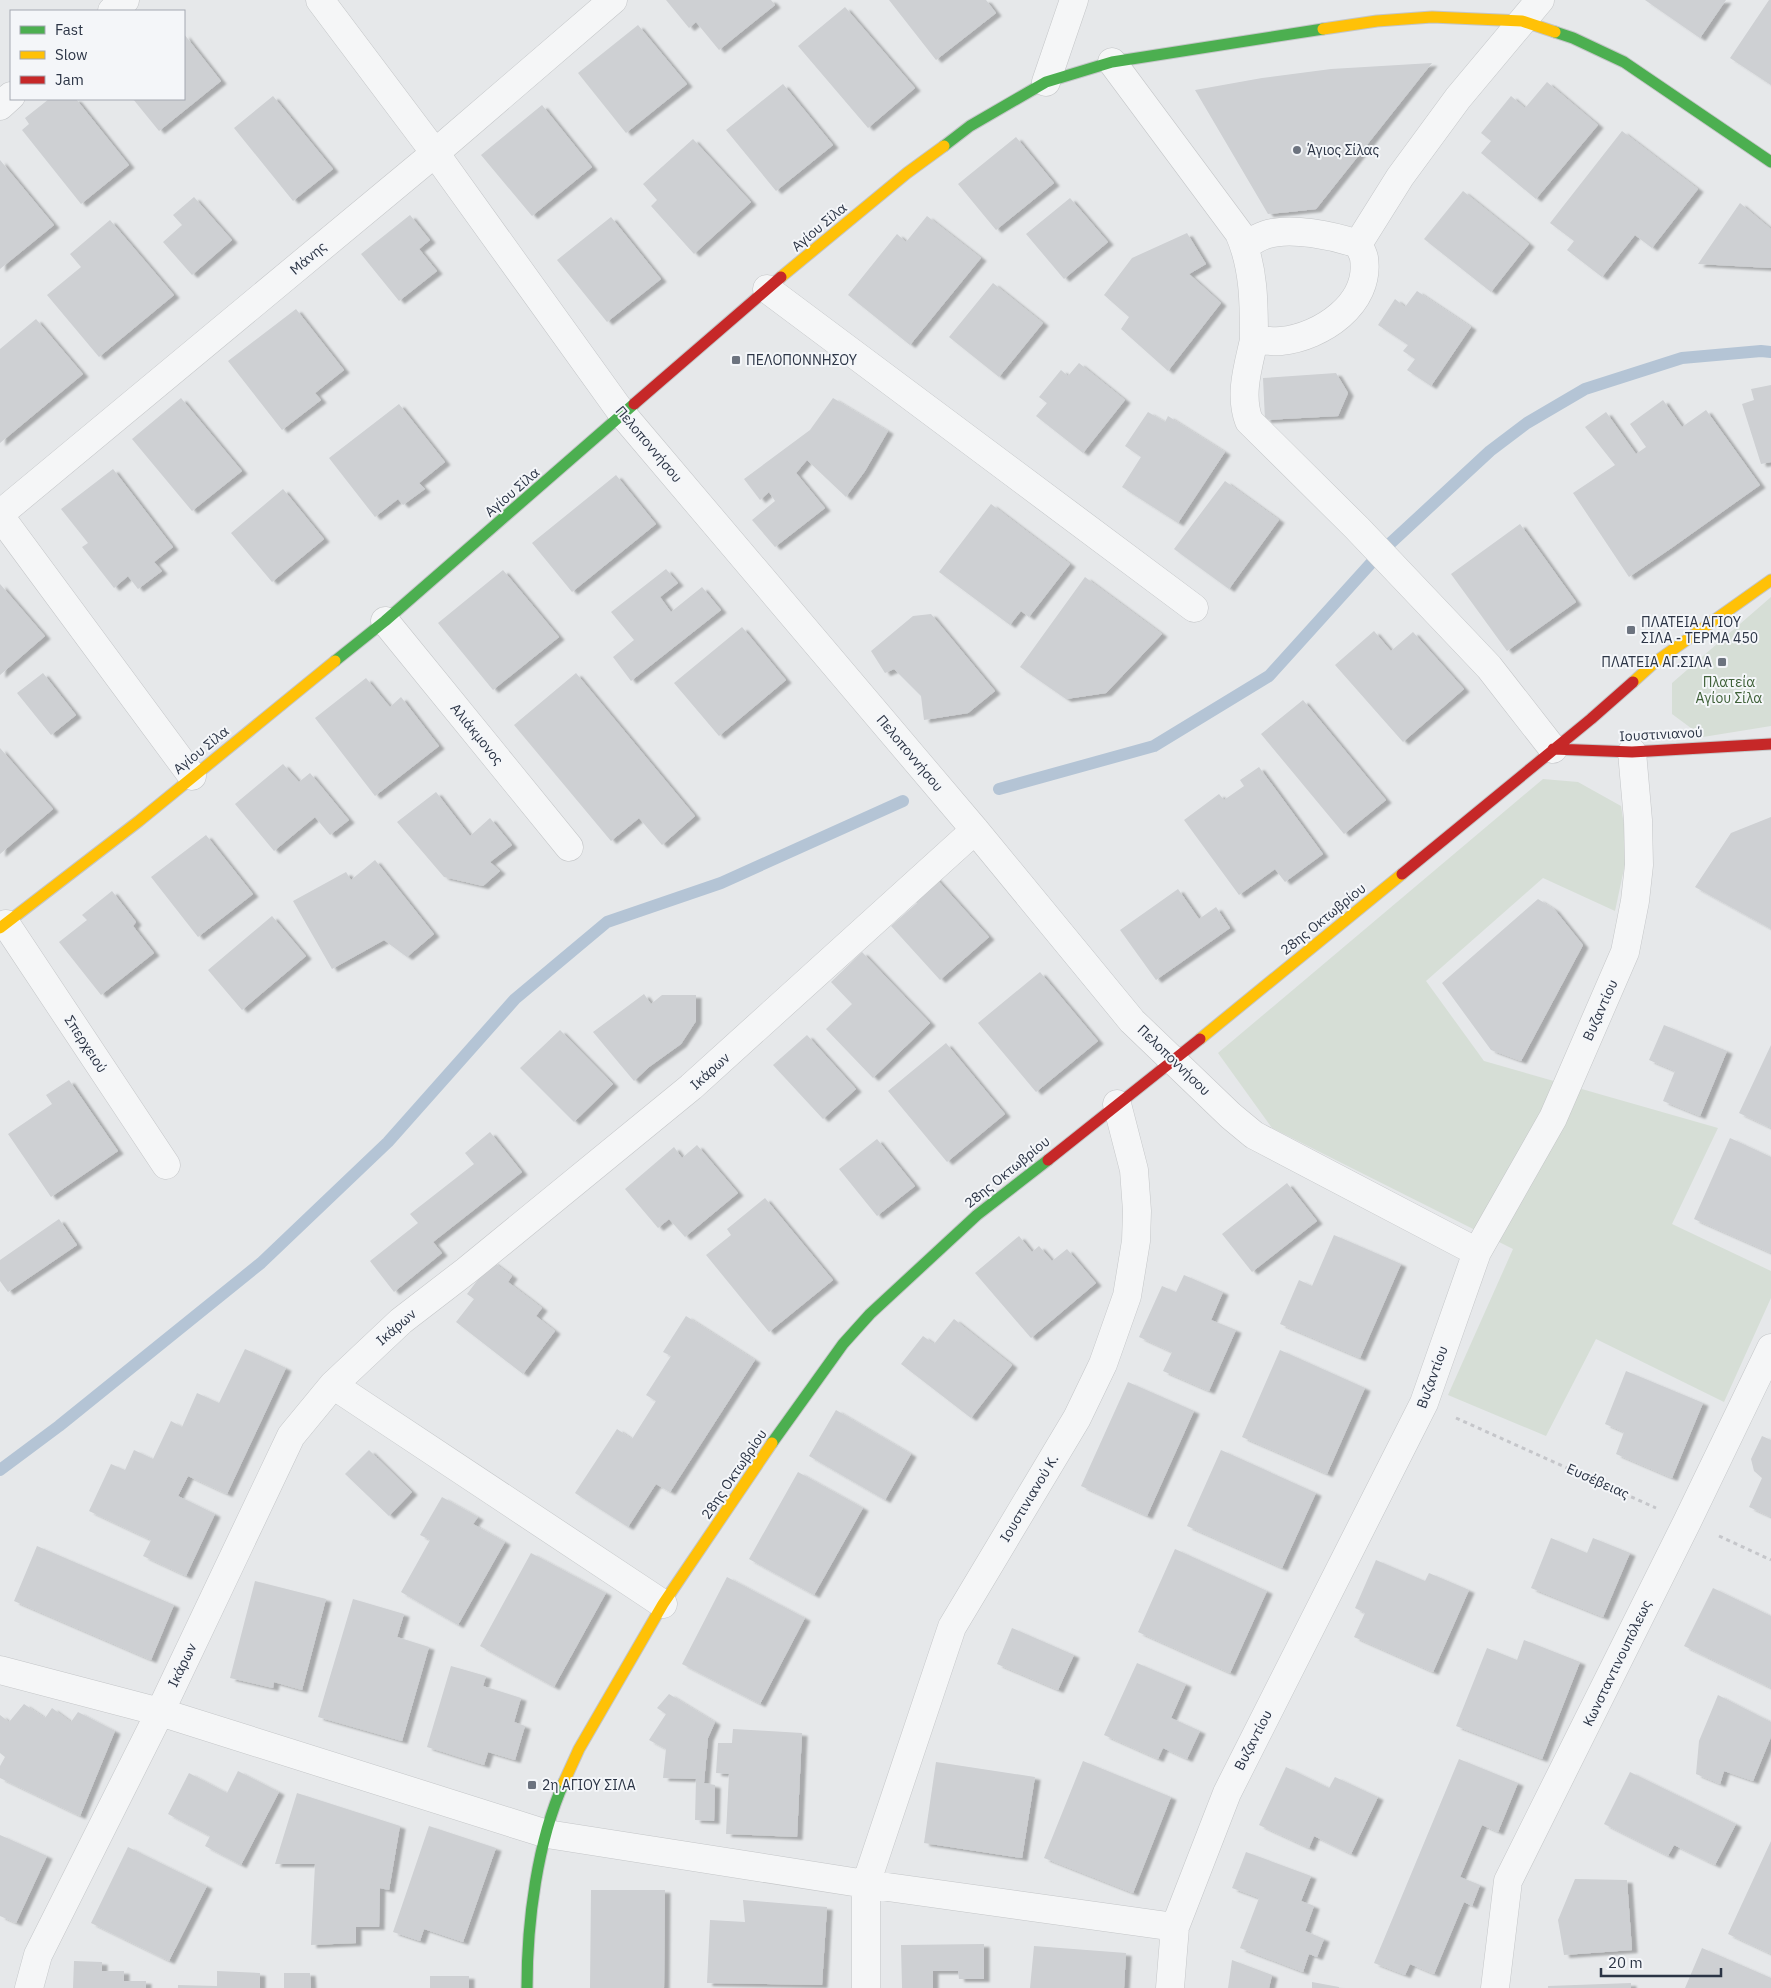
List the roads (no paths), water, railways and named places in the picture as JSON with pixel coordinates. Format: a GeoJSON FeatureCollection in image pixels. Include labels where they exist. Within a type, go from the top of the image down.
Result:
{"type":"FeatureCollection","features":[{"type":"Feature","properties":{"kind":"street"},"geometry":{"type":"LineString","coordinates":[[113,10],[125,0]]}},
{"type":"Feature","properties":{"kind":"street","name":"Πελοποννήσου"},"geometry":{"type":"LineString","coordinates":[[320,0],[435,153],[624,416],[975,830],[1132,1021],[1175,1060],[1231,1116],[1254,1135],[1477,1252]]}},
{"type":"Feature","properties":{"kind":"street","name":"Μάνης"},"geometry":{"type":"LineString","coordinates":[[0,515],[435,153],[613,0]]}},
{"type":"Feature","properties":{"kind":"street"},"geometry":{"type":"LineString","coordinates":[[1046,82],[1074,0]]}},
{"type":"Feature","properties":{"kind":"street"},"geometry":{"type":"LineString","coordinates":[[1358,244],[1400,177],[1458,98],[1540,0]]}},
{"type":"Feature","properties":{"kind":"street","name":"Αγίου Σίλα"},"geometry":{"type":"LineString","coordinates":[[3,926],[140,821],[192,776],[386,621],[768,289],[907,173],[970,126],[1046,82],[1112,62],[1377,21],[1432,17],[1522,21],[1573,38],[1624,62],[1771,162]]}},
{"type":"Feature","properties":{"kind":"street"},"geometry":{"type":"LineString","coordinates":[[1112,62],[1239,233],[1245,246],[1254,294],[1254,340],[1244,390],[1244,409],[1249,421],[1357,528],[1488,667],[1553,749]]}},
{"type":"Feature","properties":{"kind":"street"},"geometry":{"type":"LineString","coordinates":[[0,106],[10,97]]}},
{"type":"Feature","properties":{"kind":"street"},"geometry":{"type":"LineString","coordinates":[[1245,246],[1266,234],[1281,232],[1333,236],[1358,244],[1364,258],[1359,290],[1344,313],[1323,326],[1297,337],[1281,341],[1254,340]]}},
{"type":"Feature","properties":{"kind":"street"},"geometry":{"type":"LineString","coordinates":[[768,289],[1194,608]]}},
{"type":"Feature","properties":{"kind":"street"},"geometry":{"type":"LineString","coordinates":[[0,515],[192,776]]}},
{"type":"Feature","properties":{"kind":"street","name":"28ης Οκτωβρίου"},"geometry":{"type":"LineString","coordinates":[[528,1988],[527,1966],[535,1880],[562,1787],[579,1749],[663,1604],[821,1372],[870,1314],[911,1274],[978,1215],[1175,1060],[1553,749],[1654,663],[1771,580]]}},
{"type":"Feature","properties":{"kind":"street","name":"Αλιάκμονος"},"geometry":{"type":"LineString","coordinates":[[386,621],[569,847]]}},
{"type":"Feature","properties":{"kind":"street","name":"Ιουστινιανού"},"geometry":{"type":"LineString","coordinates":[[1553,749],[1632,752],[1771,744]]}},
{"type":"Feature","properties":{"kind":"street","name":"Βυζαντίου"},"geometry":{"type":"LineString","coordinates":[[1170,1988],[1175,1926],[1227,1793],[1424,1403],[1477,1252],[1552,1118],[1625,952],[1639,865],[1638,820],[1632,752]]}},
{"type":"Feature","properties":{"kind":"street","name":"Ικάρων"},"geometry":{"type":"LineString","coordinates":[[30,1988],[38,1955],[160,1712],[291,1436],[333,1385],[401,1321],[466,1272],[691,1088],[975,830]]}},
{"type":"Feature","properties":{"kind":"street","name":"Σπερχειού"},"geometry":{"type":"LineString","coordinates":[[3,926],[166,1165]]}},
{"type":"Feature","properties":{"kind":"street","name":"Ιουστινιανού Κ."},"geometry":{"type":"LineString","coordinates":[[866,1988],[866,1884],[952,1627],[1077,1418],[1103,1364],[1127,1296],[1136,1241],[1137,1211],[1134,1170],[1117,1104]]}},
{"type":"Feature","properties":{"kind":"street","name":"Κωνσταντινουπόλεως"},"geometry":{"type":"LineString","coordinates":[[1495,1988],[1508,1881],[1687,1522],[1771,1348]]}},
{"type":"Feature","properties":{"kind":"street"},"geometry":{"type":"LineString","coordinates":[[333,1385],[663,1604]]}},
{"type":"Feature","properties":{"kind":"street"},"geometry":{"type":"LineString","coordinates":[[0,1670],[160,1712],[547,1834],[866,1884],[1175,1926]]}},
{"type":"Feature","properties":{"kind":"waterway"},"geometry":{"type":"LineString","coordinates":[[999,789],[1154,746],[1269,676],[1382,551],[1490,451],[1527,423],[1585,389],[1682,358],[1761,351],[1771,352]]}},
{"type":"Feature","properties":{"kind":"waterway"},"geometry":{"type":"LineString","coordinates":[[0,1470],[59,1426],[261,1263],[388,1142],[515,999],[607,922],[721,883],[903,801]]}},
{"type":"Feature","properties":{"kind":"place","name":"Άγιος Σίλας"},"geometry":{"type":"Point","coordinates":[1297,150]}},
{"type":"Feature","properties":{"kind":"place","name":"ΠΕΛΟΠΟΝΝΗΣΟΥ"},"geometry":{"type":"Point","coordinates":[736,360]}},
{"type":"Feature","properties":{"kind":"place","name":"ΠΛΑΤΕΙΑ ΑΓΙΟΥ ΣΙΛΑ - ΤΕΡΜΑ 450"},"geometry":{"type":"Point","coordinates":[1631,630]}},
{"type":"Feature","properties":{"kind":"place","name":"ΠΛΑΤΕΙΑ ΑΓ.ΣΙΛΑ"},"geometry":{"type":"Point","coordinates":[1722,662]}},
{"type":"Feature","properties":{"kind":"place","name":"2η ΑΓΙΟΥ ΣΙΛΑ"},"geometry":{"type":"Point","coordinates":[532,1785]}},
{"type":"Feature","properties":{"kind":"park label","name":"Πλατεία Αγίου Σίλα"},"geometry":{"type":"Point","coordinates":[1729,690]}}]}
